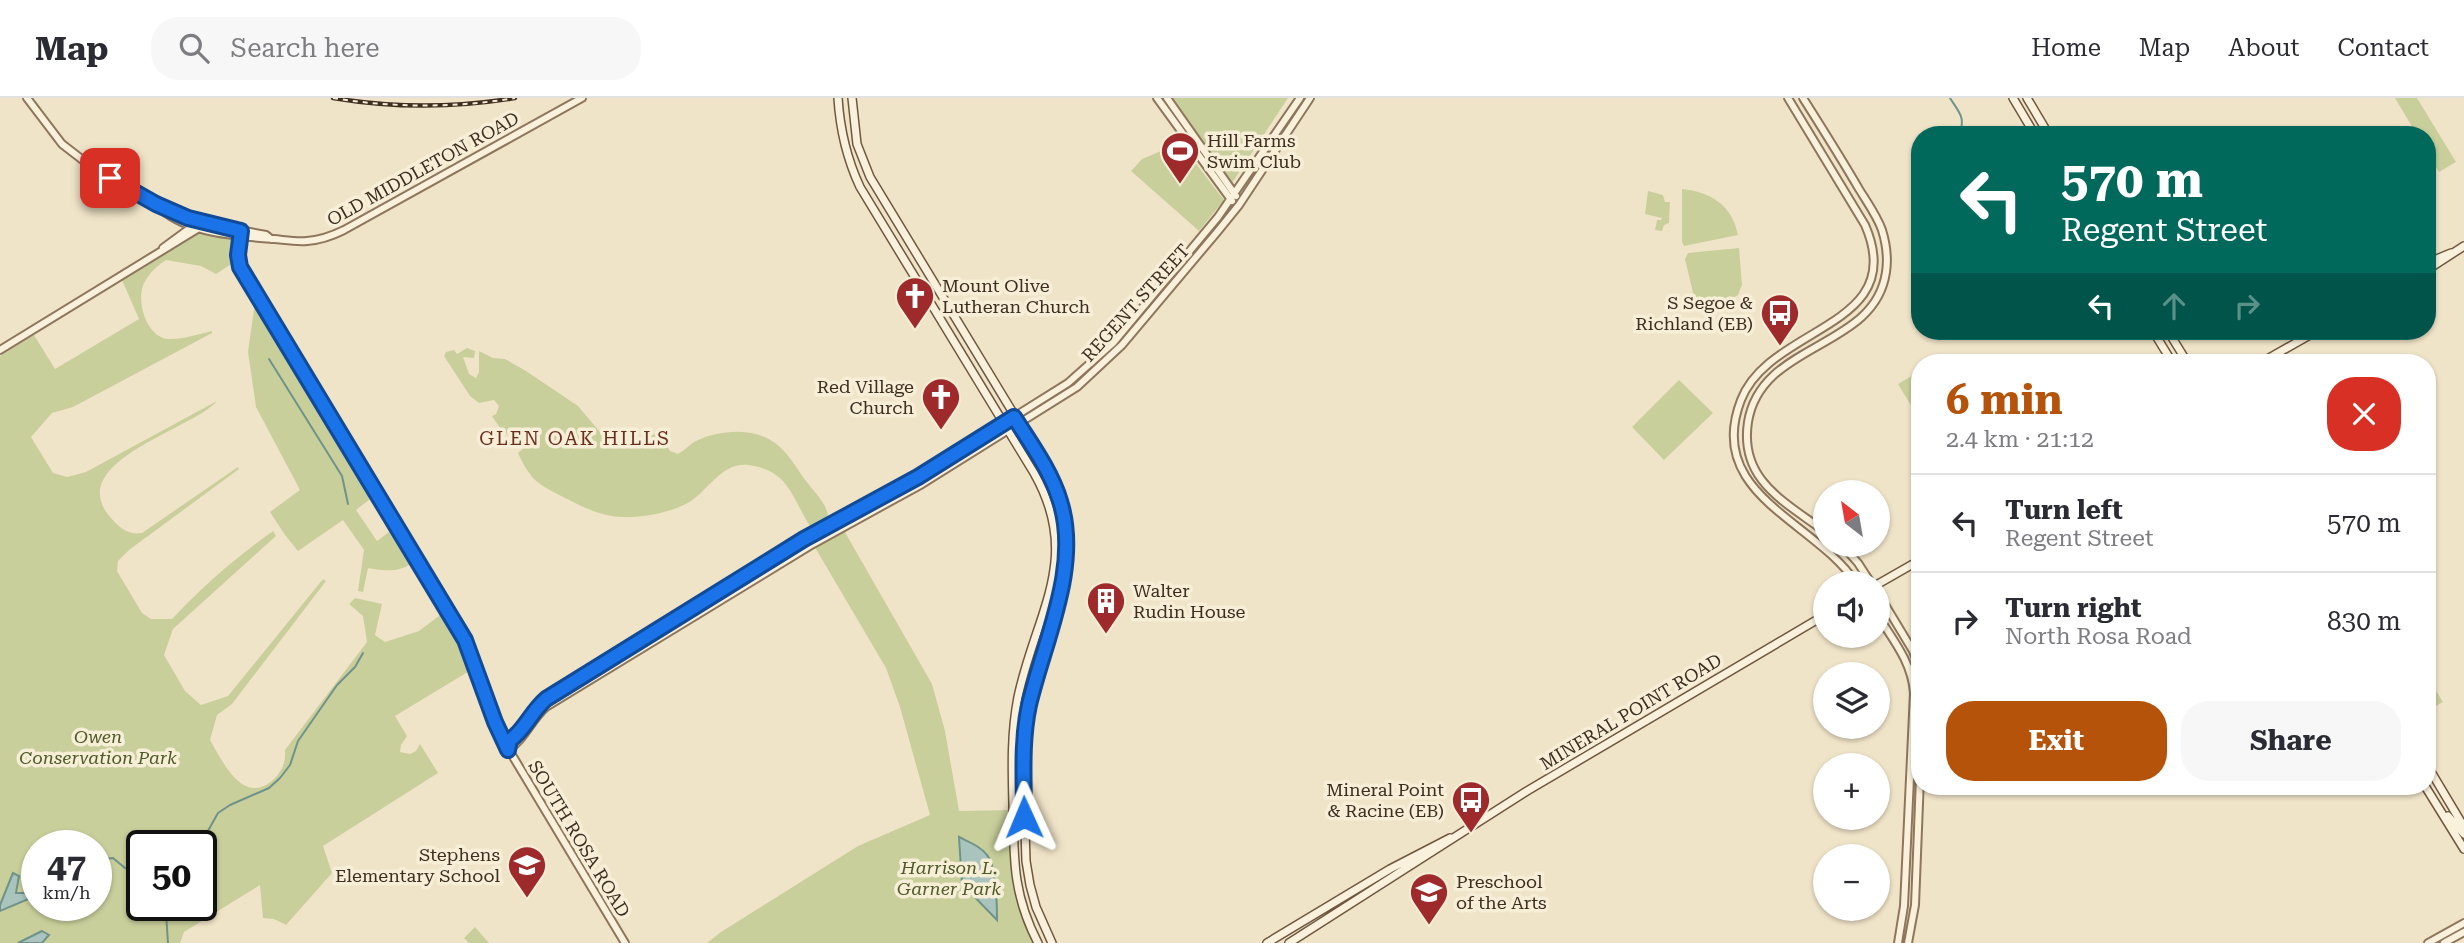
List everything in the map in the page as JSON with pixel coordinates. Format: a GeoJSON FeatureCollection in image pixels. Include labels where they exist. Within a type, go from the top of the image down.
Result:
{"type":"FeatureCollection","features":[{"type":"Feature","properties":{"kind":"main road"},"geometry":{"type":"LineString","coordinates":[[838,98],[841,133],[855,176],[1006,427],[1052,509],[1057,539],[1054,573],[1018,697],[1012,743],[1013,855],[1016,882],[1023,908],[1038,943]]}},
{"type":"Feature","properties":{"kind":"main road"},"geometry":{"type":"LineString","coordinates":[[852,98],[857,144],[870,177],[1049,473],[1060,500],[1066,528],[1065,574],[1029,707],[1023,765],[1026,861],[1035,907],[1052,943]]}},
{"type":"Feature","properties":{"kind":"main road"},"geometry":{"type":"LineString","coordinates":[[2013,98],[2030,126]]}},
{"type":"Feature","properties":{"kind":"main road"},"geometry":{"type":"LineString","coordinates":[[2026,98],[2043,126]]}},
{"type":"Feature","properties":{"kind":"main road"},"geometry":{"type":"LineString","coordinates":[[2436,259],[2464,246]]}},
{"type":"Feature","properties":{"kind":"main road"},"geometry":{"type":"LineString","coordinates":[[2436,265],[2452,253]]}},
{"type":"Feature","properties":{"kind":"main road"},"geometry":{"type":"LineString","coordinates":[[2276,354],[2301,340]]}},
{"type":"Feature","properties":{"kind":"main road"},"geometry":{"type":"LineString","coordinates":[[1890,577],[1911,565]]}},
{"type":"Feature","properties":{"kind":"main road","name":"MINERAL POINT ROAD"},"geometry":{"type":"LineString","coordinates":[[1289,943],[1434,853],[1454,837],[1813,622]]}},
{"type":"Feature","properties":{"kind":"main road"},"geometry":{"type":"LineString","coordinates":[[2436,780],[2464,827]]}},
{"type":"Feature","properties":{"kind":"main road"},"geometry":{"type":"LineString","coordinates":[[2431,795],[2464,849]]}},
{"type":"Feature","properties":{"kind":"main road"},"geometry":{"type":"LineString","coordinates":[[2435,803],[2464,834]]}},
{"type":"Feature","properties":{"kind":"main road","name":"MINERAL POINT ROAD"},"geometry":{"type":"LineString","coordinates":[[1267,943],[1390,869],[1441,841],[1454,837]]}},
{"type":"Feature","properties":{"kind":"street","name":"OLD MIDDLETON ROAD"},"geometry":{"type":"LineString","coordinates":[[27,98],[67,149],[97,171],[196,225]]}},
{"type":"Feature","properties":{"kind":"street","name":"OLD MIDDLETON ROAD"},"geometry":{"type":"LineString","coordinates":[[156,204],[180,220],[196,225],[264,240],[303,242],[335,234],[582,98]]}},
{"type":"Feature","properties":{"kind":"street"},"geometry":{"type":"LineString","coordinates":[[1157,98],[1230,200],[1239,205]]}},
{"type":"Feature","properties":{"kind":"street"},"geometry":{"type":"LineString","coordinates":[[1167,98],[1235,193],[1239,205]]}},
{"type":"Feature","properties":{"kind":"street","name":"REGENT STREET"},"geometry":{"type":"LineString","coordinates":[[1016,421],[1068,383],[1113,343],[1230,200],[1300,98]]}},
{"type":"Feature","properties":{"kind":"street","name":"REGENT STREET"},"geometry":{"type":"LineString","coordinates":[[508,750],[510,740],[546,699],[793,545],[1077,387],[1109,359],[1239,205],[1310,98]]}},
{"type":"Feature","properties":{"kind":"street"},"geometry":{"type":"LineString","coordinates":[[1788,98],[1865,225],[1874,245],[1875,268],[1865,294],[1852,309],[1776,356],[1748,384],[1736,413],[1735,446],[1743,472],[1755,491],[1774,510],[1836,557],[1847,571]]}},
{"type":"Feature","properties":{"kind":"street"},"geometry":{"type":"LineString","coordinates":[[1803,98],[1876,218],[1881,228],[1886,255],[1885,277],[1879,295],[1867,312],[1842,331],[1774,373],[1755,399],[1749,419],[1747,430],[1750,457],[1757,474],[1772,493],[1813,523]]}},
{"type":"Feature","properties":{"kind":"street"},"geometry":{"type":"LineString","coordinates":[[179,234],[180,220]]}},
{"type":"Feature","properties":{"kind":"street"},"geometry":{"type":"LineString","coordinates":[[160,252],[179,234],[196,225]]}},
{"type":"Feature","properties":{"kind":"street"},"geometry":{"type":"LineString","coordinates":[[0,350],[160,252],[196,225]]}},
{"type":"Feature","properties":{"kind":"street","name":"SOUTH ROSA ROAD"},"geometry":{"type":"LineString","coordinates":[[241,234],[238,255],[240,267],[465,640],[508,750],[625,943]]}},
{"type":"Feature","properties":{"kind":"street"},"geometry":{"type":"LineString","coordinates":[[1853,557],[1863,571]]}},
{"type":"Feature","properties":{"kind":"street"},"geometry":{"type":"LineString","coordinates":[[1890,613],[1911,648]]}},
{"type":"Feature","properties":{"kind":"street"},"geometry":{"type":"LineString","coordinates":[[1890,635],[1904,657],[1911,675]]}},
{"type":"Feature","properties":{"kind":"street"},"geometry":{"type":"LineString","coordinates":[[1898,943],[1904,906],[1911,734]]}},
{"type":"Feature","properties":{"kind":"street"},"geometry":{"type":"LineString","coordinates":[[1908,943],[1915,905],[1919,795]]}},
{"type":"Feature","properties":{"kind":"street"},"geometry":{"type":"LineString","coordinates":[[2428,943],[2464,923]]}},
{"type":"Feature","properties":{"kind":"street"},"geometry":{"type":"LineString","coordinates":[[2444,943],[2464,932]]}},
{"type":"Feature","properties":{"kind":"green space"},"geometry":{"type":"Polygon","coordinates":[[[1170,98],[1288,98],[1232,183],[1170,98]]]}},
{"type":"Feature","properties":{"kind":"green space"},"geometry":{"type":"Polygon","coordinates":[[[2395,98],[2417,98],[2434,126],[2412,126],[2395,98]]]}},
{"type":"Feature","properties":{"kind":"green space"},"geometry":{"type":"Polygon","coordinates":[[[2436,129],[2456,162],[2439,172],[2436,167],[2436,129]]]}},
{"type":"Feature","properties":{"kind":"green space","name":"Hill Farms Swim Club"},"geometry":{"type":"Polygon","coordinates":[[[1180,143],[1224,200],[1199,231],[1131,171],[1142,159],[1180,143]]]}},
{"type":"Feature","properties":{"kind":"green space"},"geometry":{"type":"Polygon","coordinates":[[[1682,189],[1702,193],[1719,202],[1731,216],[1738,235],[1684,246],[1682,189]]]}},
{"type":"Feature","properties":{"kind":"green space"},"geometry":{"type":"Polygon","coordinates":[[[1648,191],[1663,195],[1665,202],[1670,202],[1669,223],[1664,225],[1662,231],[1655,230],[1657,220],[1662,218],[1645,214],[1648,191]]]}},
{"type":"Feature","properties":{"kind":"green space","name":"Owen Conservation Park"},"geometry":{"type":"Polygon","coordinates":[[[199,232],[234,240],[233,263],[216,274],[201,266],[166,260],[151,272],[142,289],[146,320],[161,337],[173,339],[212,333],[73,407],[52,413],[31,437],[53,473],[67,477],[86,472],[217,401],[204,412],[137,449],[117,464],[103,480],[100,498],[118,525],[129,532],[142,533],[238,467],[239,469],[118,561],[117,571],[142,613],[151,619],[172,619],[208,583],[245,552],[273,531],[276,536],[173,629],[164,655],[185,691],[201,705],[228,696],[323,579],[326,581],[232,704],[217,715],[210,740],[235,778],[252,788],[262,787],[276,777],[283,766],[285,750],[367,642],[363,616],[349,604],[355,598],[382,604],[375,635],[385,642],[419,631],[444,612],[463,646],[471,670],[395,716],[407,736],[400,752],[410,754],[416,751],[420,744],[438,773],[323,846],[332,873],[286,925],[274,919],[263,918],[260,885],[217,912],[217,830],[126,830],[126,921],[202,921],[184,932],[180,943],[0,943],[0,356],[34,335],[55,369],[139,319],[122,280],[199,232]]]}},
{"type":"Feature","properties":{"kind":"green space"},"geometry":{"type":"Polygon","coordinates":[[[1739,248],[1742,285],[1738,295],[1712,305],[1695,301],[1685,259],[1688,253],[1739,248]]]}},
{"type":"Feature","properties":{"kind":"green space"},"geometry":{"type":"Polygon","coordinates":[[[255,302],[374,496],[356,510],[377,541],[393,529],[414,562],[392,570],[368,568],[363,592],[358,591],[364,550],[343,520],[298,551],[270,512],[300,490],[256,407],[248,352],[255,302]]]}},
{"type":"Feature","properties":{"kind":"green space"},"geometry":{"type":"Polygon","coordinates":[[[467,348],[475,351],[474,358],[463,357],[469,374],[476,378],[479,372],[479,351],[493,358],[505,359],[578,406],[610,444],[616,446],[635,444],[658,432],[670,451],[678,454],[696,441],[715,434],[747,432],[767,438],[780,447],[792,461],[824,504],[828,519],[819,525],[810,526],[781,479],[762,468],[748,465],[731,468],[691,501],[664,512],[621,517],[578,504],[546,488],[532,477],[518,453],[525,447],[525,439],[513,437],[502,430],[492,416],[496,414],[499,406],[494,400],[479,403],[470,396],[444,356],[446,352],[454,350],[457,354],[467,348]]]}},
{"type":"Feature","properties":{"kind":"green space"},"geometry":{"type":"Polygon","coordinates":[[[1911,376],[1911,405],[1898,384],[1911,376]]]}},
{"type":"Feature","properties":{"kind":"green space"},"geometry":{"type":"Polygon","coordinates":[[[1679,380],[1713,413],[1664,460],[1632,427],[1679,380]]]}},
{"type":"Feature","properties":{"kind":"green space","name":"Harrison L. Garner Park"},"geometry":{"type":"Polygon","coordinates":[[[842,527],[932,684],[945,731],[959,811],[1013,810],[1016,882],[1038,943],[707,943],[858,846],[930,815],[900,707],[886,668],[813,544],[842,527]]]}},
{"type":"Feature","properties":{"kind":"green space"},"geometry":{"type":"Polygon","coordinates":[[[2436,691],[2443,702],[2436,706],[2436,691]]]}},
{"type":"Feature","properties":{"kind":"green space"},"geometry":{"type":"Polygon","coordinates":[[[475,927],[489,943],[469,943],[464,938],[475,927]]]}},
{"type":"Feature","properties":{"kind":"water"},"geometry":{"type":"Polygon","coordinates":[[[1178,151],[1188,166],[1178,173],[1167,159],[1178,151]]]}},
{"type":"Feature","properties":{"kind":"water"},"geometry":{"type":"Polygon","coordinates":[[[959,837],[981,849],[990,861],[996,886],[997,920],[962,884],[959,837]]]}},
{"type":"Feature","properties":{"kind":"water"},"geometry":{"type":"Polygon","coordinates":[[[13,873],[19,876],[16,893],[21,893],[21,902],[0,911],[13,873]]]}},
{"type":"Feature","properties":{"kind":"water"},"geometry":{"type":"Polygon","coordinates":[[[42,931],[49,935],[42,943],[18,943],[42,931]]]}},
{"type":"Feature","properties":{"kind":"waterway"},"geometry":{"type":"LineString","coordinates":[[1950,98],[1962,119],[1961,126]]}},
{"type":"Feature","properties":{"kind":"waterway"},"geometry":{"type":"LineString","coordinates":[[269,359],[342,476],[348,504]]}},
{"type":"Feature","properties":{"kind":"waterway"},"geometry":{"type":"LineString","coordinates":[[208,830],[218,813],[269,788],[280,778],[290,765],[298,741],[363,653]]}},
{"type":"Feature","properties":{"kind":"waterway"},"geometry":{"type":"LineString","coordinates":[[112,858],[126,868]]}},
{"type":"Feature","properties":{"kind":"waterway"},"geometry":{"type":"LineString","coordinates":[[167,921],[168,943]]}},
{"type":"Feature","properties":{"kind":"railway"},"geometry":{"type":"LineString","coordinates":[[333,98],[424,106],[515,98]]}},
{"type":"Feature","properties":{"kind":"place","name":"Hill Farms Swim Club"},"geometry":{"type":"Point","coordinates":[1180,185]}},
{"type":"Feature","properties":{"kind":"place","name":"Mount Olive Lutheran Church"},"geometry":{"type":"Point","coordinates":[915,330]}},
{"type":"Feature","properties":{"kind":"place","name":"S Segoe & Richland (EB)"},"geometry":{"type":"Point","coordinates":[1780,347]}},
{"type":"Feature","properties":{"kind":"place","name":"Red Village Church"},"geometry":{"type":"Point","coordinates":[941,431]}},
{"type":"Feature","properties":{"kind":"place","name":"Walter Rudin House"},"geometry":{"type":"Point","coordinates":[1106,635]}},
{"type":"Feature","properties":{"kind":"place","name":"Mineral Point & Racine (EB)"},"geometry":{"type":"Point","coordinates":[1471,834]}},
{"type":"Feature","properties":{"kind":"place","name":"Stephens Elementary School"},"geometry":{"type":"Point","coordinates":[527,899]}},
{"type":"Feature","properties":{"kind":"place","name":"Preschool of the Arts"},"geometry":{"type":"Point","coordinates":[1429,926]}},
{"type":"Feature","properties":{"kind":"district","name":"GLEN OAK HILLS"},"geometry":{"type":"Point","coordinates":[575,438]}},
{"type":"Feature","properties":{"kind":"route"},"geometry":{"type":"LineString","coordinates":[[110,178],[156,204],[197,222],[241,231],[238,255],[240,267],[465,640],[508,750],[510,740],[546,699],[804,539],[918,477],[1014,417],[1049,473],[1060,500],[1066,528],[1067,554],[1065,574],[1029,707],[1024,740],[1024,817]]}}]}
